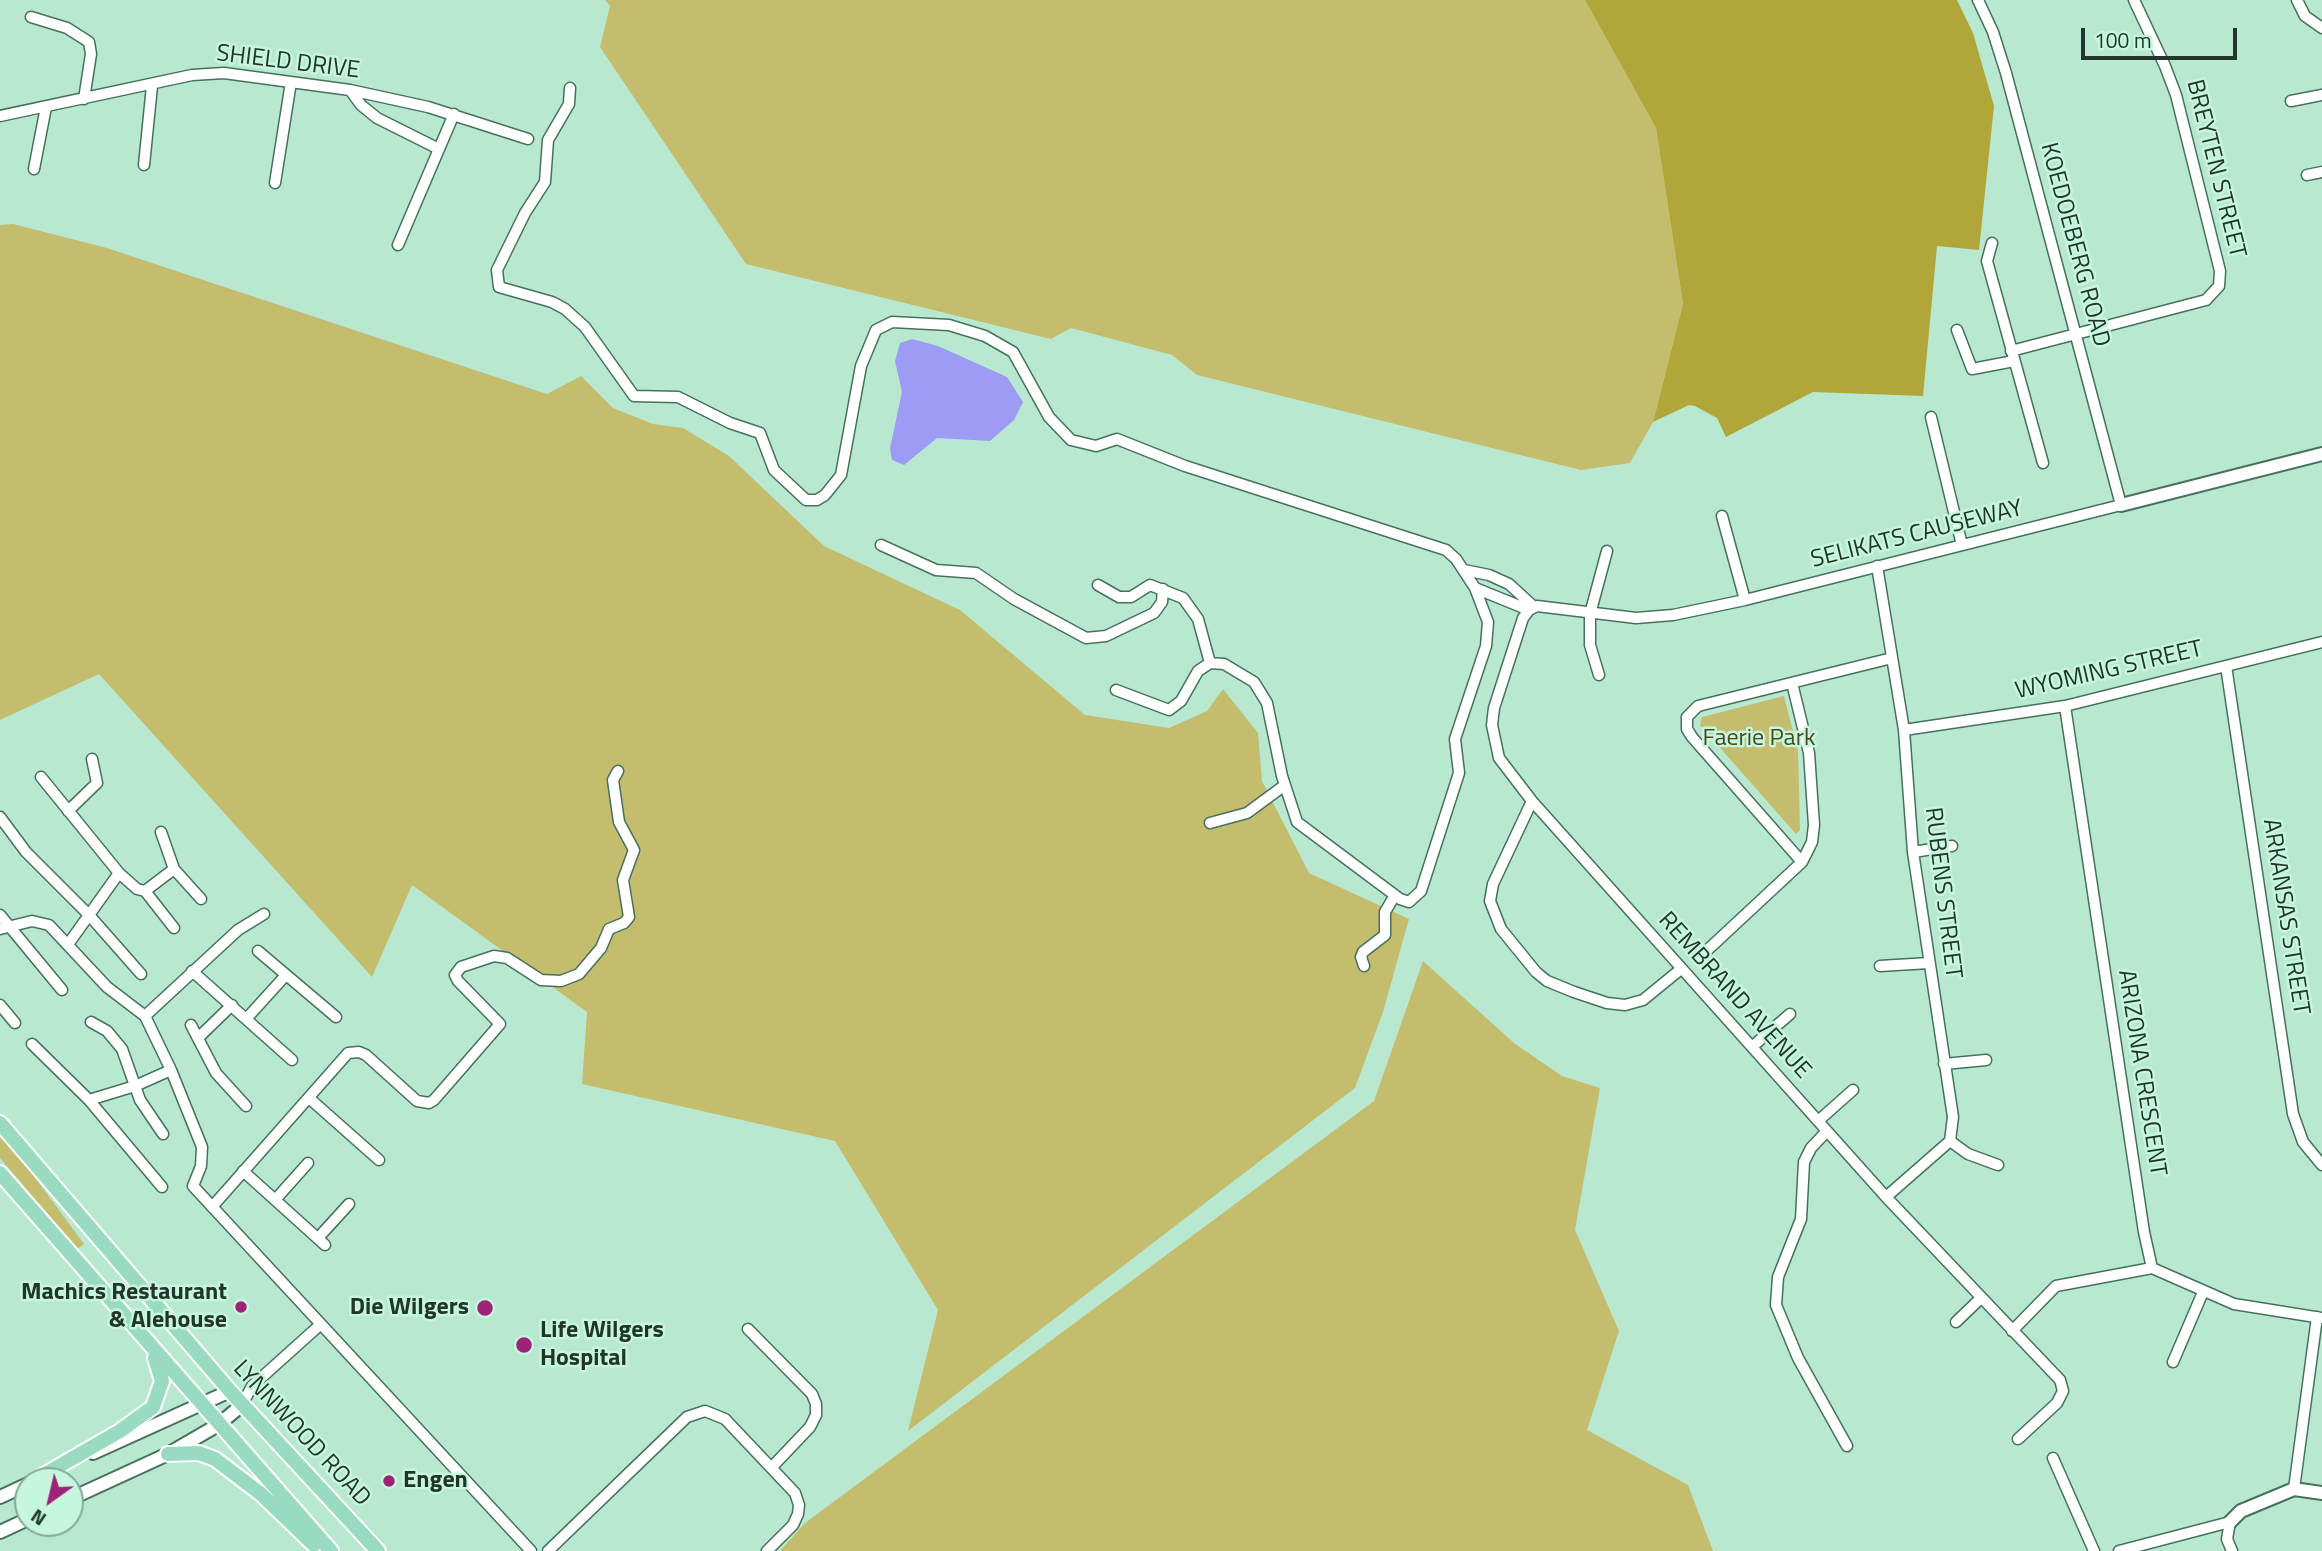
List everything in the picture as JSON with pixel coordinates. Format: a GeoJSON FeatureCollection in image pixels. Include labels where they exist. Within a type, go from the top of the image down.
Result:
{"type":"FeatureCollection","features":[{"type":"Feature","properties":{"kind":"main road","name":"SELIKATS CAUSEWAY"},"geometry":{"type":"LineString","coordinates":[[2122,505],[2322,454]]}},
{"type":"Feature","properties":{"kind":"main road","name":"LYNNWOOD ROAD"},"geometry":{"type":"LineString","coordinates":[[0,1123],[242,1405],[378,1551]]}},
{"type":"Feature","properties":{"kind":"main road"},"geometry":{"type":"LineString","coordinates":[[0,1172],[218,1425],[331,1551]]}},
{"type":"Feature","properties":{"kind":"main road"},"geometry":{"type":"LineString","coordinates":[[59,1467],[120,1431],[153,1407],[161,1390],[161,1368],[143,1339]]}},
{"type":"Feature","properties":{"kind":"main road"},"geometry":{"type":"LineString","coordinates":[[65,1467],[230,1391]]}},
{"type":"Feature","properties":{"kind":"main road"},"geometry":{"type":"LineString","coordinates":[[84,1493],[168,1454],[218,1425],[242,1405]]}},
{"type":"Feature","properties":{"kind":"main road"},"geometry":{"type":"LineString","coordinates":[[168,1454],[199,1453],[215,1459],[261,1494],[320,1551]]}},
{"type":"Feature","properties":{"kind":"main road"},"geometry":{"type":"LineString","coordinates":[[2230,1522],[2241,1511],[2294,1489],[2322,1493]]}},
{"type":"Feature","properties":{"kind":"street","name":"KOEDOEBERG ROAD"},"geometry":{"type":"LineString","coordinates":[[1978,0],[1997,43],[2122,505]]}},
{"type":"Feature","properties":{"kind":"street","name":"BREYTEN STREET"},"geometry":{"type":"LineString","coordinates":[[1957,330],[1972,369],[2077,335],[2206,300],[2217,291],[2220,280],[2212,235],[2172,81],[2134,0]]}},
{"type":"Feature","properties":{"kind":"street"},"geometry":{"type":"LineString","coordinates":[[2297,0],[2305,16],[2322,28]]}},
{"type":"Feature","properties":{"kind":"street"},"geometry":{"type":"LineString","coordinates":[[31,17],[67,28],[89,42],[91,54],[84,99]]}},
{"type":"Feature","properties":{"kind":"street","name":"SHIELD DRIVE"},"geometry":{"type":"LineString","coordinates":[[0,116],[204,73],[248,75],[350,90],[454,114],[528,139]]}},
{"type":"Feature","properties":{"kind":"street"},"geometry":{"type":"LineString","coordinates":[[275,183],[291,82]]}},
{"type":"Feature","properties":{"kind":"street"},"geometry":{"type":"LineString","coordinates":[[144,165],[152,86]]}},
{"type":"Feature","properties":{"kind":"street"},"geometry":{"type":"LineString","coordinates":[[570,88],[569,104],[548,140],[545,182],[519,224],[497,270],[499,287],[552,302],[565,309],[585,327],[634,396],[678,397],[730,423],[760,433],[774,470],[806,500],[817,500],[825,495],[841,475],[861,366],[876,330],[892,322],[949,325],[985,336],[1013,352],[1049,417],[1071,440],[1093,446],[1112,439],[1127,443],[1185,466],[1437,546],[1452,554],[1475,588],[1488,632],[1454,739],[1459,774],[1418,896],[1409,902],[1395,895],[1302,828],[1293,815],[1267,703],[1260,687],[1224,664],[1210,663],[1198,671],[1181,701],[1169,710],[1116,690]]}},
{"type":"Feature","properties":{"kind":"street"},"geometry":{"type":"LineString","coordinates":[[350,90],[360,105],[377,118],[439,149]]}},
{"type":"Feature","properties":{"kind":"street"},"geometry":{"type":"LineString","coordinates":[[2291,101],[2322,95]]}},
{"type":"Feature","properties":{"kind":"street"},"geometry":{"type":"LineString","coordinates":[[34,169],[46,107]]}},
{"type":"Feature","properties":{"kind":"street"},"geometry":{"type":"LineString","coordinates":[[398,245],[454,114]]}},
{"type":"Feature","properties":{"kind":"street"},"geometry":{"type":"LineString","coordinates":[[2307,176],[2322,172]]}},
{"type":"Feature","properties":{"kind":"street"},"geometry":{"type":"LineString","coordinates":[[1992,243],[1987,261],[2043,463]]}},
{"type":"Feature","properties":{"kind":"street"},"geometry":{"type":"LineString","coordinates":[[1931,417],[1962,545]]}},
{"type":"Feature","properties":{"kind":"street","name":"SELIKATS CAUSEWAY"},"geometry":{"type":"LineString","coordinates":[[1475,588],[1529,612],[1659,617],[1745,600],[2122,505]]}},
{"type":"Feature","properties":{"kind":"street"},"geometry":{"type":"LineString","coordinates":[[1722,516],[1745,600]]}},
{"type":"Feature","properties":{"kind":"street"},"geometry":{"type":"LineString","coordinates":[[881,545],[936,570],[976,573],[1014,600],[1086,638],[1105,636],[1154,613],[1162,602],[1163,589]]}},
{"type":"Feature","properties":{"kind":"street"},"geometry":{"type":"LineString","coordinates":[[1599,675],[1590,645],[1590,614],[1607,551]]}},
{"type":"Feature","properties":{"kind":"street","name":"RUBENS STREET"},"geometry":{"type":"LineString","coordinates":[[1877,566],[1904,730],[1913,852],[1952,1109],[1950,1141]]}},
{"type":"Feature","properties":{"kind":"street"},"geometry":{"type":"LineString","coordinates":[[1464,570],[1489,575],[1509,584],[1529,612]]}},
{"type":"Feature","properties":{"kind":"street"},"geometry":{"type":"LineString","coordinates":[[1098,585],[1122,598],[1136,595],[1150,585],[1183,598],[1195,611],[1208,647],[1210,663]]}},
{"type":"Feature","properties":{"kind":"street","name":"REMBRAND AVENUE"},"geometry":{"type":"LineString","coordinates":[[1529,612],[1494,708],[1492,725],[1499,758],[1532,801],[1886,1197],[2060,1380],[2063,1391],[2057,1403],[2018,1439]]}},
{"type":"Feature","properties":{"kind":"street","name":"WYOMING STREET"},"geometry":{"type":"LineString","coordinates":[[1904,730],[2065,706],[2322,642]]}},
{"type":"Feature","properties":{"kind":"street"},"geometry":{"type":"LineString","coordinates":[[1802,862],[1701,749],[1686,722],[1689,713],[1698,706],[1892,658]]}},
{"type":"Feature","properties":{"kind":"street","name":"ARKANSAS STREET"},"geometry":{"type":"LineString","coordinates":[[2226,666],[2293,1114],[2303,1142],[2322,1165]]}},
{"type":"Feature","properties":{"kind":"street"},"geometry":{"type":"LineString","coordinates":[[1700,956],[1802,862],[1812,842],[1814,825],[1807,739],[1792,683]]}},
{"type":"Feature","properties":{"kind":"street","name":"ARIZONA CRESCENT"},"geometry":{"type":"LineString","coordinates":[[2065,706],[2144,1233],[2152,1268]]}},
{"type":"Feature","properties":{"kind":"street"},"geometry":{"type":"LineString","coordinates":[[68,811],[97,783],[92,759]]}},
{"type":"Feature","properties":{"kind":"street"},"geometry":{"type":"LineString","coordinates":[[212,1207],[344,1058],[354,1051],[366,1055],[417,1101],[429,1103],[434,1100],[499,1027],[494,1016],[462,988],[455,975],[461,967],[481,958],[507,958],[541,980],[561,981],[579,974],[601,948],[609,929],[615,924],[624,923],[629,917],[623,880],[634,850],[619,821],[613,780],[618,771]]}},
{"type":"Feature","properties":{"kind":"street"},"geometry":{"type":"LineString","coordinates":[[41,777],[120,873],[137,889],[145,891],[173,928]]}},
{"type":"Feature","properties":{"kind":"street"},"geometry":{"type":"LineString","coordinates":[[1210,823],[1247,813],[1285,785]]}},
{"type":"Feature","properties":{"kind":"street"},"geometry":{"type":"LineString","coordinates":[[1532,801],[1493,884],[1490,901],[1501,929],[1536,972],[1574,992],[1607,1003],[1625,1005],[1643,1000],[1681,969]]}},
{"type":"Feature","properties":{"kind":"street"},"geometry":{"type":"LineString","coordinates":[[0,817],[35,862],[89,915],[141,974]]}},
{"type":"Feature","properties":{"kind":"street"},"geometry":{"type":"LineString","coordinates":[[161,832],[174,869],[201,899]]}},
{"type":"Feature","properties":{"kind":"street"},"geometry":{"type":"LineString","coordinates":[[1913,852],[1952,846]]}},
{"type":"Feature","properties":{"kind":"street"},"geometry":{"type":"LineString","coordinates":[[145,891],[174,869]]}},
{"type":"Feature","properties":{"kind":"street"},"geometry":{"type":"LineString","coordinates":[[69,943],[120,873]]}},
{"type":"Feature","properties":{"kind":"street"},"geometry":{"type":"LineString","coordinates":[[1364,966],[1361,957],[1363,952],[1385,935],[1385,914],[1395,895]]}},
{"type":"Feature","properties":{"kind":"street"},"geometry":{"type":"LineString","coordinates":[[145,1016],[238,930],[264,914]]}},
{"type":"Feature","properties":{"kind":"street"},"geometry":{"type":"LineString","coordinates":[[0,915],[4,927],[62,990]]}},
{"type":"Feature","properties":{"kind":"street"},"geometry":{"type":"LineString","coordinates":[[4,927],[41,921],[69,943],[107,988],[145,1016],[171,1070],[202,1147],[201,1166],[193,1186],[531,1551]]}},
{"type":"Feature","properties":{"kind":"street"},"geometry":{"type":"LineString","coordinates":[[258,951],[336,1017]]}},
{"type":"Feature","properties":{"kind":"street"},"geometry":{"type":"LineString","coordinates":[[1880,967],[1929,963]]}},
{"type":"Feature","properties":{"kind":"street"},"geometry":{"type":"LineString","coordinates":[[192,971],[292,1060]]}},
{"type":"Feature","properties":{"kind":"street"},"geometry":{"type":"LineString","coordinates":[[247,1018],[286,975]]}},
{"type":"Feature","properties":{"kind":"street"},"geometry":{"type":"LineString","coordinates":[[0,1005],[15,1023]]}},
{"type":"Feature","properties":{"kind":"street"},"geometry":{"type":"LineString","coordinates":[[198,1038],[232,1005]]}},
{"type":"Feature","properties":{"kind":"street"},"geometry":{"type":"LineString","coordinates":[[1753,1046],[1790,1014]]}},
{"type":"Feature","properties":{"kind":"street"},"geometry":{"type":"LineString","coordinates":[[91,1022],[107,1031],[122,1049],[146,1111],[163,1134]]}},
{"type":"Feature","properties":{"kind":"street"},"geometry":{"type":"LineString","coordinates":[[191,1025],[216,1073],[246,1106]]}},
{"type":"Feature","properties":{"kind":"street"},"geometry":{"type":"LineString","coordinates":[[32,1044],[89,1100],[162,1187]]}},
{"type":"Feature","properties":{"kind":"street"},"geometry":{"type":"LineString","coordinates":[[1944,1064],[1986,1060]]}},
{"type":"Feature","properties":{"kind":"street"},"geometry":{"type":"LineString","coordinates":[[89,1100],[135,1086],[171,1070]]}},
{"type":"Feature","properties":{"kind":"street"},"geometry":{"type":"LineString","coordinates":[[1818,1121],[1853,1090]]}},
{"type":"Feature","properties":{"kind":"street"},"geometry":{"type":"LineString","coordinates":[[310,1098],[379,1160]]}},
{"type":"Feature","properties":{"kind":"street"},"geometry":{"type":"LineString","coordinates":[[1827,1131],[1811,1148],[1804,1162],[1801,1219],[1778,1276],[1776,1305],[1798,1358],[1847,1446]]}},
{"type":"Feature","properties":{"kind":"street"},"geometry":{"type":"LineString","coordinates":[[1886,1197],[1950,1141],[1968,1154],[1998,1165]]}},
{"type":"Feature","properties":{"kind":"street"},"geometry":{"type":"LineString","coordinates":[[275,1200],[308,1163]]}},
{"type":"Feature","properties":{"kind":"street"},"geometry":{"type":"LineString","coordinates":[[243,1171],[322,1241],[349,1204]]}},
{"type":"Feature","properties":{"kind":"street"},"geometry":{"type":"LineString","coordinates":[[2012,1331],[2056,1286],[2152,1268],[2203,1292],[2244,1306],[2319,1317],[2294,1489]]}},
{"type":"Feature","properties":{"kind":"street"},"geometry":{"type":"LineString","coordinates":[[2173,1362],[2203,1292]]}},
{"type":"Feature","properties":{"kind":"street"},"geometry":{"type":"LineString","coordinates":[[1956,1322],[1981,1298]]}},
{"type":"Feature","properties":{"kind":"street"},"geometry":{"type":"LineString","coordinates":[[242,1405],[252,1386],[321,1324]]}},
{"type":"Feature","properties":{"kind":"street"},"geometry":{"type":"LineString","coordinates":[[748,1329],[812,1394],[816,1404],[816,1415],[810,1427],[772,1467]]}},
{"type":"Feature","properties":{"kind":"street"},"geometry":{"type":"LineString","coordinates":[[230,1391],[252,1386]]}},
{"type":"Feature","properties":{"kind":"street"},"geometry":{"type":"LineString","coordinates":[[548,1551],[696,1412],[714,1412],[725,1419],[795,1493],[799,1505],[793,1525],[767,1551]]}},
{"type":"Feature","properties":{"kind":"street"},"geometry":{"type":"LineString","coordinates":[[2053,1458],[2094,1551]]}},
{"type":"Feature","properties":{"kind":"street"},"geometry":{"type":"LineString","coordinates":[[2119,1551],[2230,1522],[2227,1535],[2232,1551]]}},
{"type":"Feature","properties":{"kind":"green space"},"geometry":{"type":"Polygon","coordinates":[[[605,0],[1585,0],[1656,128],[1683,304],[1653,422],[1630,463],[1581,470],[1197,375],[1172,355],[1071,328],[1051,339],[746,264],[600,47],[610,6],[605,0]]]}},
{"type":"Feature","properties":{"kind":"green space"},"geometry":{"type":"Polygon","coordinates":[[[13,224],[107,248],[547,394],[581,376],[613,408],[653,424],[683,428],[729,456],[824,546],[960,610],[1085,715],[1169,728],[1207,711],[1223,689],[1258,733],[1262,781],[1309,873],[1409,919],[1383,1012],[1355,1088],[908,1431],[938,1310],[835,1141],[582,1084],[587,1012],[412,885],[372,977],[99,674],[0,720],[0,225],[13,224]]]}},
{"type":"Feature","properties":{"kind":"green space","name":"Faerie Park"},"geometry":{"type":"Polygon","coordinates":[[[1784,696],[1798,751],[1800,830],[1796,834],[1700,725],[1702,717],[1784,696]]]}},
{"type":"Feature","properties":{"kind":"green space"},"geometry":{"type":"Polygon","coordinates":[[[1423,961],[1514,1043],[1562,1076],[1600,1088],[1575,1230],[1619,1331],[1587,1430],[1688,1485],[1713,1551],[780,1551],[805,1523],[1374,1101],[1423,961]]]}},
{"type":"Feature","properties":{"kind":"green space"},"geometry":{"type":"Polygon","coordinates":[[[0,1130],[84,1244],[77,1249],[0,1158],[0,1130]]]}},
{"type":"Feature","properties":{"kind":"shaded area"},"geometry":{"type":"Polygon","coordinates":[[[1585,0],[1957,0],[1973,33],[1994,106],[1979,250],[1937,246],[1923,396],[1813,392],[1726,437],[1717,418],[1695,406],[1689,405],[1653,422],[1683,304],[1656,128],[1585,0]]]}},
{"type":"Feature","properties":{"kind":"shaded area"},"geometry":{"type":"Polygon","coordinates":[[[912,339],[938,346],[1007,377],[1023,402],[1014,420],[990,441],[937,438],[904,465],[892,460],[890,448],[902,392],[895,361],[900,343],[912,339]]]}},
{"type":"Feature","properties":{"kind":"place","name":"Machics Restaurant & Alehouse"},"geometry":{"type":"Point","coordinates":[241,1307]}},
{"type":"Feature","properties":{"kind":"place","name":"Die Wilgers"},"geometry":{"type":"Point","coordinates":[485,1308]}},
{"type":"Feature","properties":{"kind":"place","name":"Life Wilgers Hospital"},"geometry":{"type":"Point","coordinates":[524,1345]}},
{"type":"Feature","properties":{"kind":"place","name":"Engen"},"geometry":{"type":"Point","coordinates":[389,1481]}}]}
